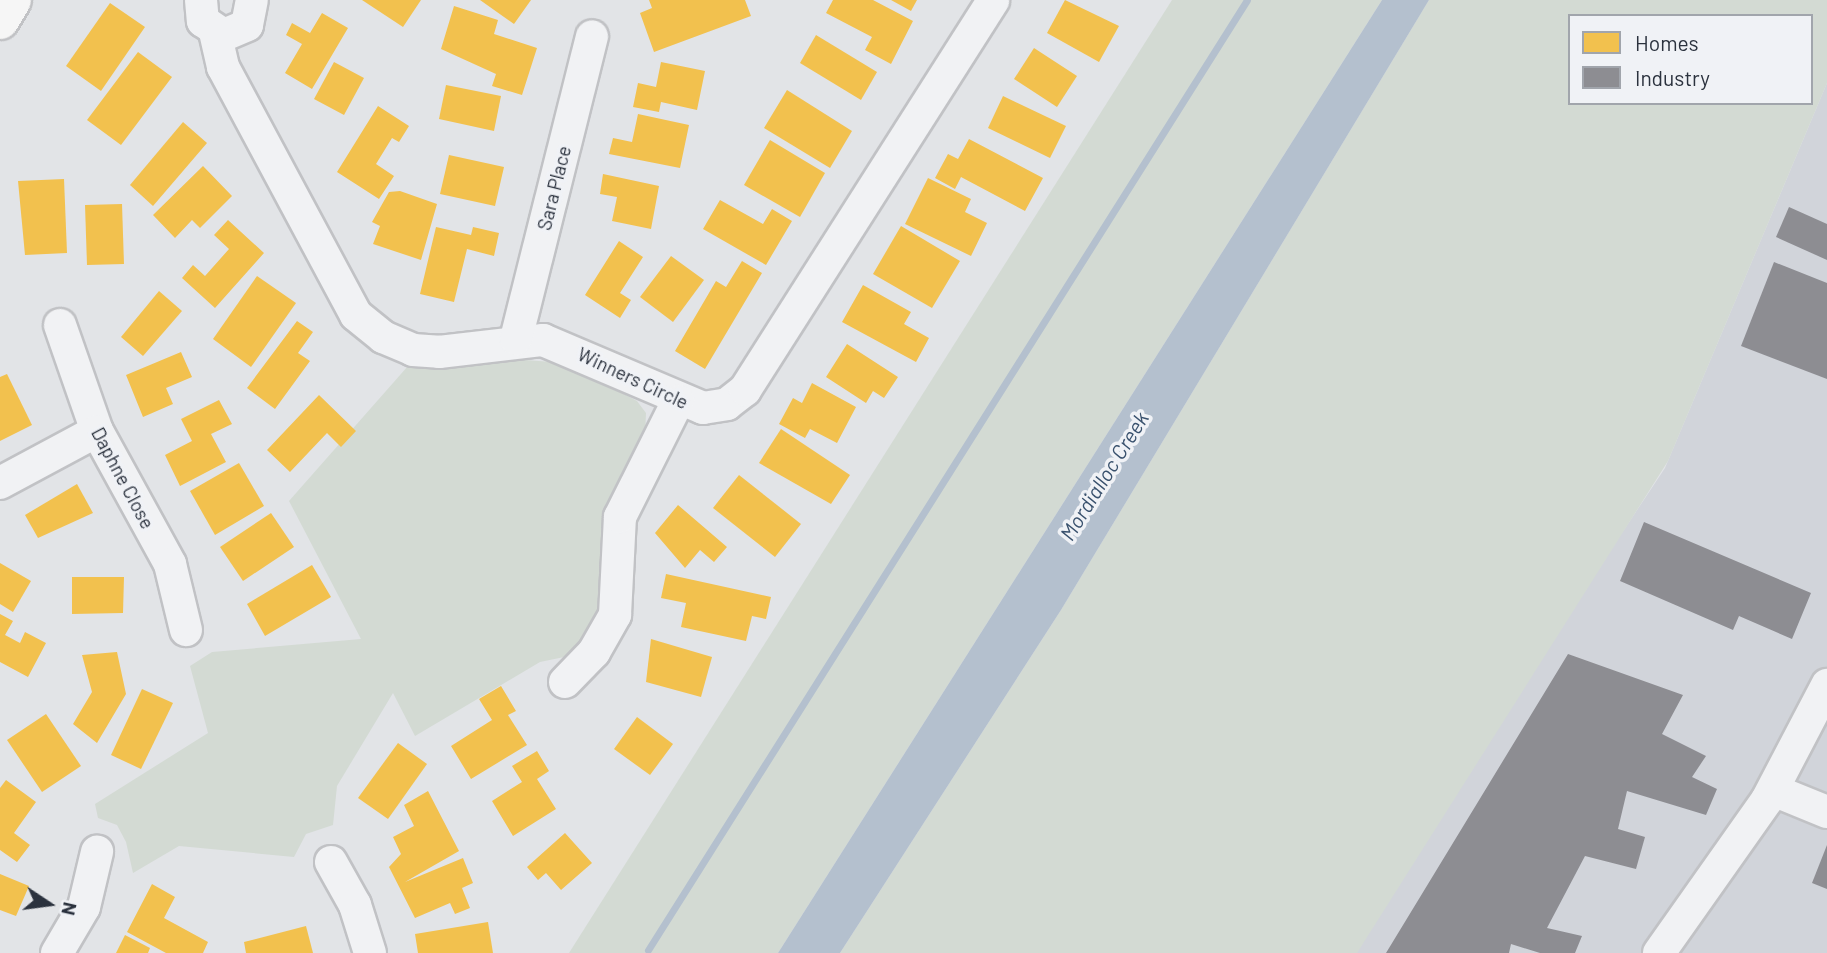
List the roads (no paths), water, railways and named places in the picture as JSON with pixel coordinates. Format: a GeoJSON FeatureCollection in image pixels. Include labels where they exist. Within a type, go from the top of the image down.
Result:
{"type":"FeatureCollection","features":[{"type":"Feature","properties":{"kind":"main road"},"geometry":{"type":"LineString","coordinates":[[0,20],[12,0]]}},
{"type":"Feature","properties":{"kind":"street","name":"Winners Circle"},"geometry":{"type":"LineString","coordinates":[[227,11],[238,97],[356,314],[383,337],[413,351],[516,339],[577,351],[678,401],[704,408],[727,404],[746,390],[993,0]]}},
{"type":"Feature","properties":{"kind":"street","name":"Sara Place"},"geometry":{"type":"LineString","coordinates":[[516,339],[592,36]]}},
{"type":"Feature","properties":{"kind":"street","name":"Daphne Close"},"geometry":{"type":"LineString","coordinates":[[60,325],[97,431],[170,564],[186,630]]}},
{"type":"Feature","properties":{"kind":"street"},"geometry":{"type":"LineString","coordinates":[[565,682],[594,652],[615,615],[620,517],[678,401]]}},
{"type":"Feature","properties":{"kind":"street"},"geometry":{"type":"LineString","coordinates":[[0,483],[97,431]]}},
{"type":"Feature","properties":{"kind":"street"},"geometry":{"type":"LineString","coordinates":[[1660,953],[1773,790],[1827,685]]}},
{"type":"Feature","properties":{"kind":"street"},"geometry":{"type":"LineString","coordinates":[[1773,790],[1827,812]]}},
{"type":"Feature","properties":{"kind":"street"},"geometry":{"type":"LineString","coordinates":[[57,953],[84,907],[97,852]]}},
{"type":"Feature","properties":{"kind":"street"},"geometry":{"type":"LineString","coordinates":[[331,862],[355,905],[370,953]]}},
{"type":"Feature","properties":{"kind":"water","name":"Mordialloc Creek"},"geometry":{"type":"Polygon","coordinates":[[[1382,0],[1429,0],[1061,610],[840,953],[778,953],[1382,0]]]}},
{"type":"Feature","properties":{"kind":"waterway"},"geometry":{"type":"LineString","coordinates":[[648,950],[1247,0]]}}]}
